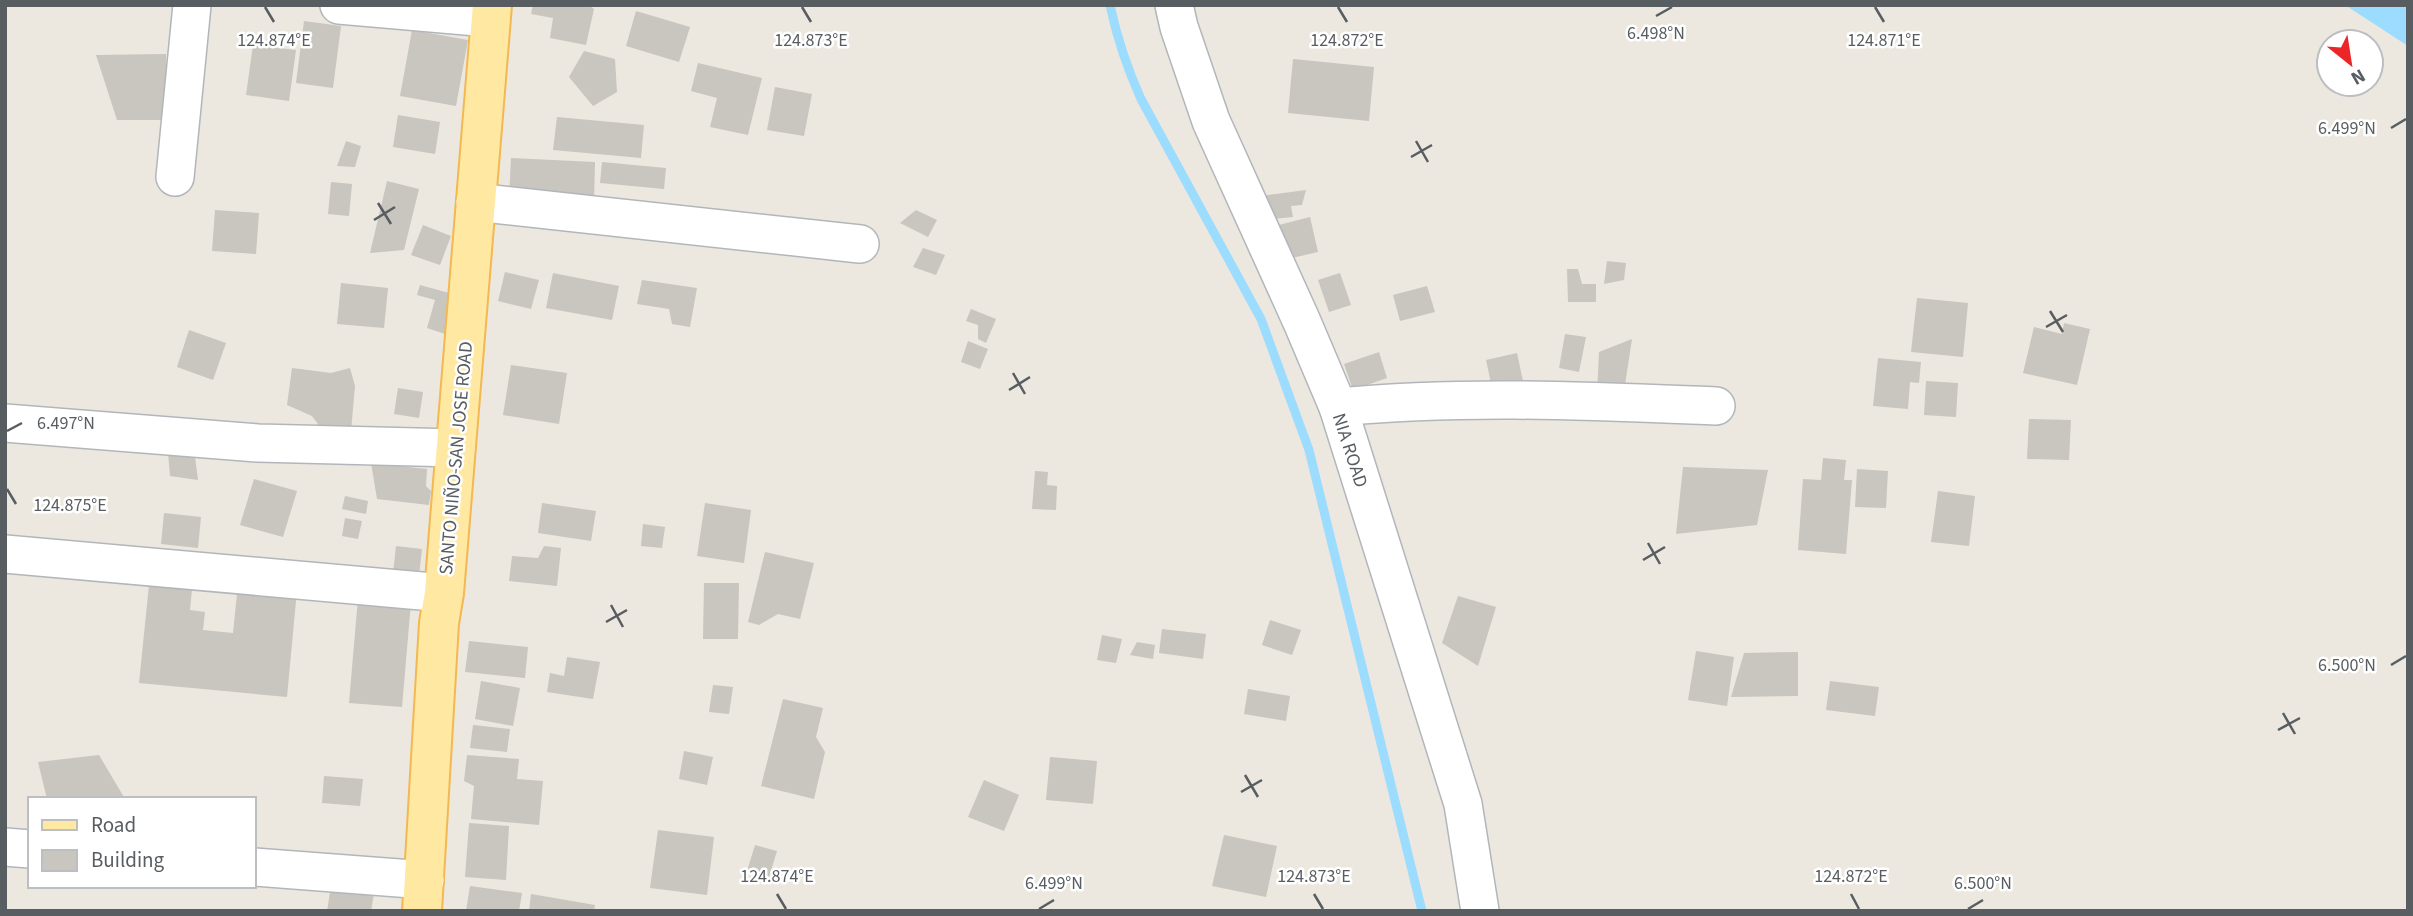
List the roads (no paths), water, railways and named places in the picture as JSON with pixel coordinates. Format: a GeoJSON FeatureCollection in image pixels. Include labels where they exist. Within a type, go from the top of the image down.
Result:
{"type":"FeatureCollection","features":[{"type":"Feature","properties":{"kind":"main road","name":"SANTO NIÑO-SAN JOSE ROAD"},"geometry":{"type":"LineString","coordinates":[[423,895],[439,624],[444,593],[491,12]]}},
{"type":"Feature","properties":{"kind":"street"},"geometry":{"type":"LineString","coordinates":[[175,177],[191,5]]}},
{"type":"Feature","properties":{"kind":"street"},"geometry":{"type":"LineString","coordinates":[[338,5],[491,12]]}},
{"type":"Feature","properties":{"kind":"street","name":"NIA ROAD"},"geometry":{"type":"LineString","coordinates":[[1174,5],[1211,121],[1338,407],[1462,804],[1480,911]]}},
{"type":"Feature","properties":{"kind":"street"},"geometry":{"type":"LineString","coordinates":[[475,202],[860,244]]}},
{"type":"Feature","properties":{"kind":"street"},"geometry":{"type":"LineString","coordinates":[[1338,407],[1474,399],[1550,399],[1716,407]]}},
{"type":"Feature","properties":{"kind":"street"},"geometry":{"type":"LineString","coordinates":[[5,423],[258,443],[456,448]]}},
{"type":"Feature","properties":{"kind":"street"},"geometry":{"type":"LineString","coordinates":[[5,554],[444,593]]}},
{"type":"Feature","properties":{"kind":"street"},"geometry":{"type":"LineString","coordinates":[[5,847],[28,849]]}},
{"type":"Feature","properties":{"kind":"street"},"geometry":{"type":"LineString","coordinates":[[256,867],[423,895]]}},
{"type":"Feature","properties":{"kind":"water"},"geometry":{"type":"Polygon","coordinates":[[[2345,5],[2408,5],[2408,46],[2385,31],[2385,28],[2380,28],[2345,5]]]}},
{"type":"Feature","properties":{"kind":"waterway"},"geometry":{"type":"LineString","coordinates":[[1110,5],[1123,53],[1141,99],[1261,319],[1309,450],[1422,911]]}}]}
